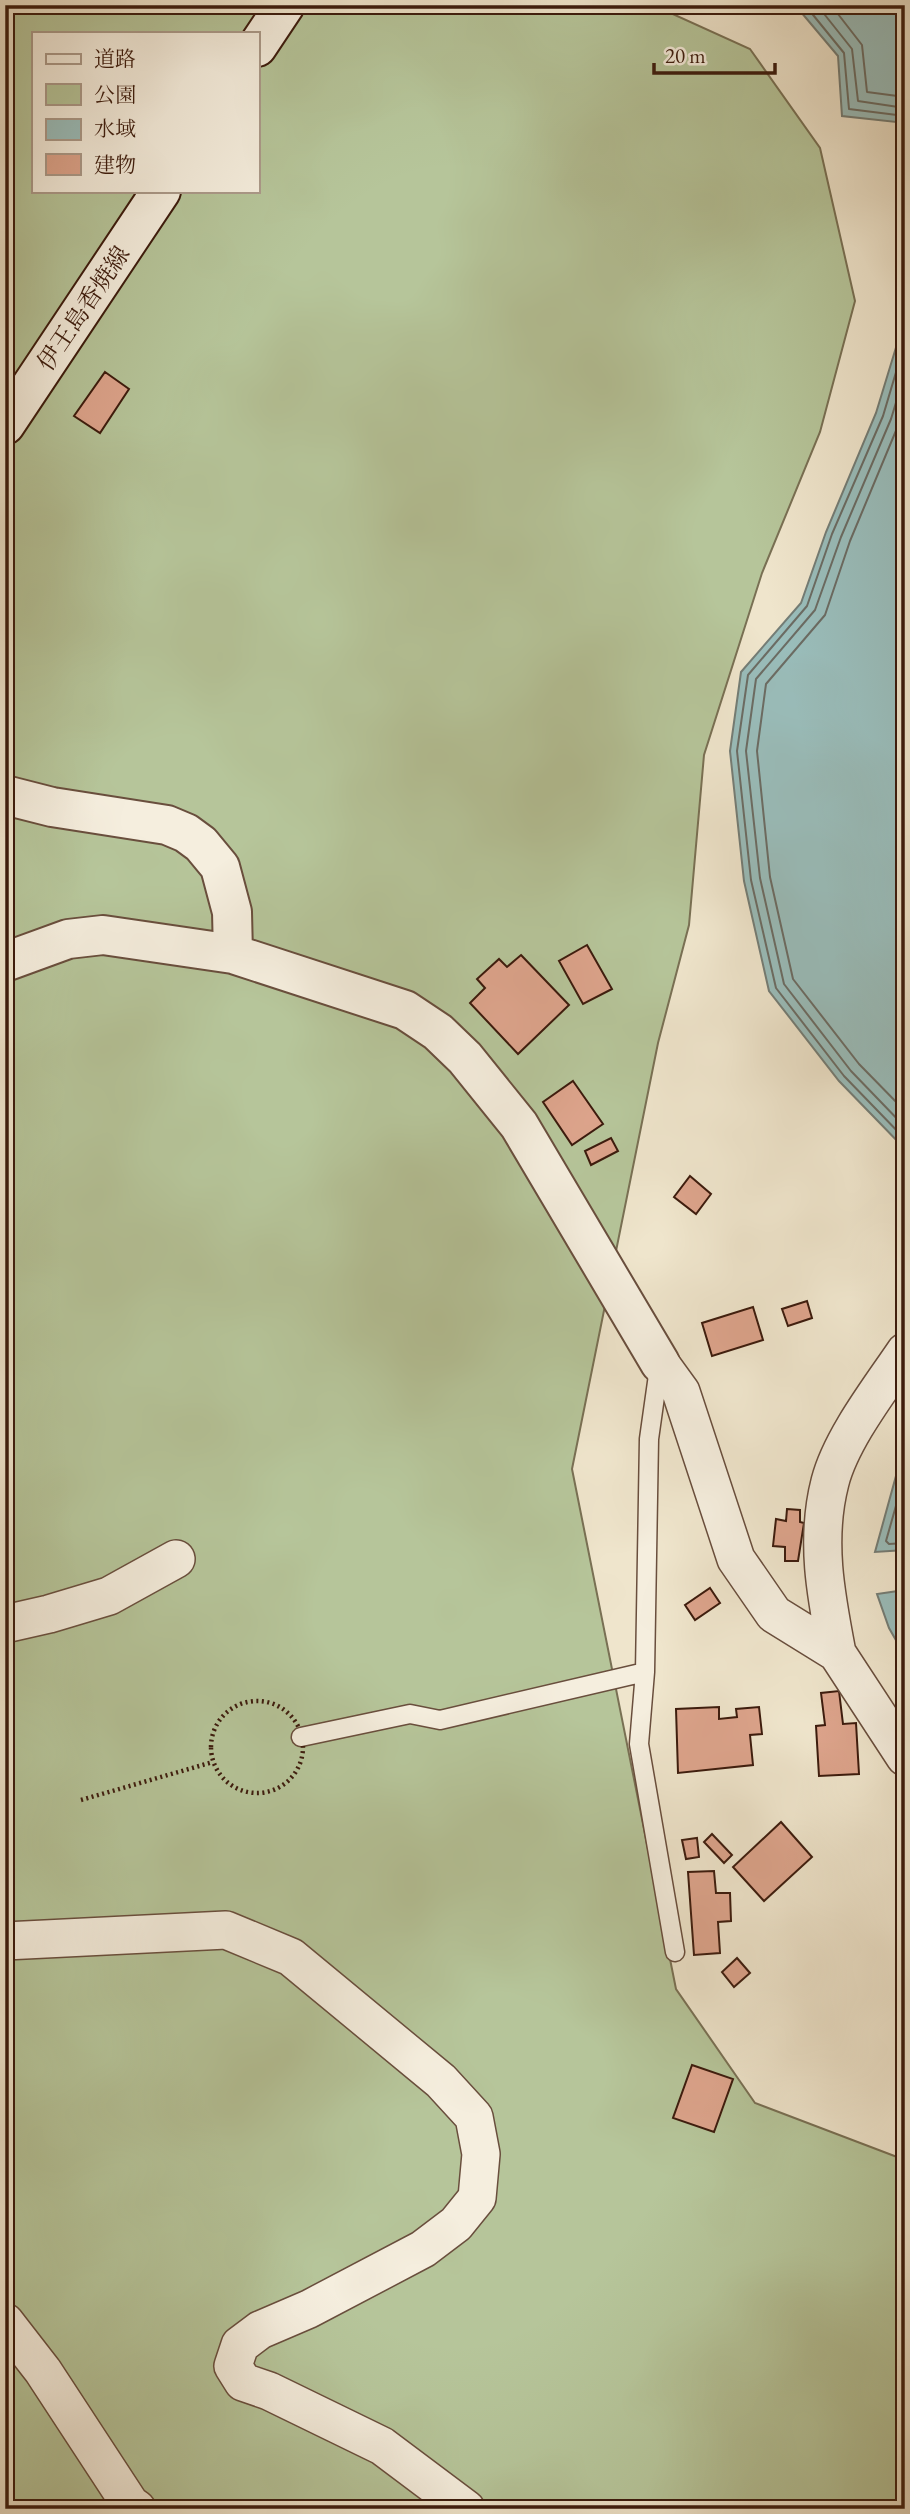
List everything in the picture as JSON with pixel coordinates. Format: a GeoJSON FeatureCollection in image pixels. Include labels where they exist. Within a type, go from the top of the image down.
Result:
{"type":"FeatureCollection","features":[{"type":"Feature","properties":{"kind":"street"},"geometry":{"type":"LineString","coordinates":[[259,44],[285,5]]}},
{"type":"Feature","properties":{"kind":"street","name":"伊王島香焼線"},"geometry":{"type":"LineString","coordinates":[[5,425],[161,192]]}},
{"type":"Feature","properties":{"kind":"street"},"geometry":{"type":"LineString","coordinates":[[5,795],[52,807],[167,825],[186,833],[201,844],[220,867],[232,912],[233,954]]}},
{"type":"Feature","properties":{"kind":"street"},"geometry":{"type":"LineString","coordinates":[[5,962],[68,939],[103,935],[233,954],[405,1010],[438,1032],[465,1058],[519,1125],[660,1363],[681,1392],[736,1559],[774,1614],[836,1653]]}},
{"type":"Feature","properties":{"kind":"street"},"geometry":{"type":"LineString","coordinates":[[905,1352],[851,1434],[830,1481],[821,1543],[836,1653],[905,1757]]}},
{"type":"Feature","properties":{"kind":"street"},"geometry":{"type":"LineString","coordinates":[[5,1624],[49,1614],[109,1595],[176,1559]]}},
{"type":"Feature","properties":{"kind":"street"},"geometry":{"type":"LineString","coordinates":[[5,1941],[226,1930],[291,1957],[441,2081],[474,2117],[481,2154],[477,2198],[456,2224],[423,2249],[309,2309],[260,2330],[240,2345],[233,2366],[243,2382],[269,2391],[382,2446],[466,2509]]}},
{"type":"Feature","properties":{"kind":"street"},"geometry":{"type":"LineString","coordinates":[[5,2322],[43,2371],[130,2504],[136,2509]]}},
{"type":"Feature","properties":{"kind":"lane"},"geometry":{"type":"LineString","coordinates":[[660,1363],[649,1439],[645,1672],[639,1744],[675,1952]]}},
{"type":"Feature","properties":{"kind":"lane"},"geometry":{"type":"LineString","coordinates":[[301,1737],[410,1714],[440,1720],[645,1672]]}},
{"type":"Feature","properties":{"kind":"path"},"geometry":{"type":"LineString","coordinates":[[256,1701],[284,1710],[293,1720],[301,1737],[300,1762],[284,1785],[270,1791],[257,1793],[236,1788],[220,1775],[213,1762],[213,1733],[219,1720],[242,1703],[256,1701]]}},
{"type":"Feature","properties":{"kind":"path"},"geometry":{"type":"LineString","coordinates":[[81,1800],[213,1762]]}},
{"type":"Feature","properties":{"kind":"green space"},"geometry":{"type":"Polygon","coordinates":[[[5,5],[653,5],[750,49],[820,148],[855,301],[820,432],[762,573],[704,755],[689,925],[658,1043],[572,1469],[676,1989],[755,2103],[905,2160],[905,2509],[5,2509],[5,5]]]}},
{"type":"Feature","properties":{"kind":"water"},"geometry":{"type":"Polygon","coordinates":[[[795,5],[905,5],[905,123],[842,116],[838,56],[795,5]]]}},
{"type":"Feature","properties":{"kind":"water"},"geometry":{"type":"Polygon","coordinates":[[[905,318],[905,1149],[839,1081],[769,991],[744,881],[730,751],[741,672],[801,603],[826,532],[876,413],[905,318]]]}},
{"type":"Feature","properties":{"kind":"water"},"geometry":{"type":"Polygon","coordinates":[[[905,1460],[905,1550],[875,1552],[896,1476],[905,1460]]]}},
{"type":"Feature","properties":{"kind":"water"},"geometry":{"type":"Polygon","coordinates":[[[905,1590],[905,1656],[889,1628],[877,1594],[905,1590]]]}},
{"type":"Feature","properties":{"kind":"building"},"geometry":{"type":"Polygon","coordinates":[[[105,372],[129,389],[100,433],[74,416],[105,372]]]}},
{"type":"Feature","properties":{"kind":"building"},"geometry":{"type":"Polygon","coordinates":[[[587,945],[612,989],[583,1004],[559,961],[587,945]]]}},
{"type":"Feature","properties":{"kind":"building"},"geometry":{"type":"Polygon","coordinates":[[[521,955],[569,1005],[518,1054],[470,1003],[485,988],[477,979],[499,959],[507,967],[521,955]]]}},
{"type":"Feature","properties":{"kind":"building"},"geometry":{"type":"Polygon","coordinates":[[[573,1081],[603,1124],[572,1145],[543,1102],[573,1081]]]}},
{"type":"Feature","properties":{"kind":"building"},"geometry":{"type":"Polygon","coordinates":[[[611,1138],[618,1151],[591,1165],[585,1151],[611,1138]]]}},
{"type":"Feature","properties":{"kind":"building"},"geometry":{"type":"Polygon","coordinates":[[[690,1176],[711,1194],[696,1214],[674,1197],[690,1176]]]}},
{"type":"Feature","properties":{"kind":"building"},"geometry":{"type":"Polygon","coordinates":[[[807,1301],[812,1318],[788,1326],[782,1309],[807,1301]]]}},
{"type":"Feature","properties":{"kind":"building"},"geometry":{"type":"Polygon","coordinates":[[[753,1307],[763,1340],[712,1356],[702,1323],[753,1307]]]}},
{"type":"Feature","properties":{"kind":"building"},"geometry":{"type":"Polygon","coordinates":[[[787,1509],[800,1510],[800,1522],[804,1523],[798,1561],[785,1561],[785,1547],[773,1546],[776,1519],[786,1521],[787,1509]]]}},
{"type":"Feature","properties":{"kind":"building"},"geometry":{"type":"Polygon","coordinates":[[[710,1588],[720,1603],[695,1620],[685,1605],[710,1588]]]}},
{"type":"Feature","properties":{"kind":"building"},"geometry":{"type":"Polygon","coordinates":[[[839,1691],[843,1724],[856,1723],[859,1774],[819,1776],[816,1726],[825,1725],[821,1693],[839,1691]]]}},
{"type":"Feature","properties":{"kind":"building"},"geometry":{"type":"Polygon","coordinates":[[[719,1707],[719,1719],[737,1717],[736,1709],[759,1707],[762,1734],[750,1735],[753,1765],[678,1773],[676,1709],[719,1707]]]}},
{"type":"Feature","properties":{"kind":"building"},"geometry":{"type":"Polygon","coordinates":[[[781,1822],[812,1857],[764,1901],[733,1867],[781,1822]]]}},
{"type":"Feature","properties":{"kind":"building"},"geometry":{"type":"Polygon","coordinates":[[[712,1834],[732,1855],[724,1863],[704,1842],[712,1834]]]}},
{"type":"Feature","properties":{"kind":"building"},"geometry":{"type":"Polygon","coordinates":[[[697,1838],[699,1857],[686,1859],[682,1840],[697,1838]]]}},
{"type":"Feature","properties":{"kind":"building"},"geometry":{"type":"Polygon","coordinates":[[[714,1871],[716,1893],[730,1893],[731,1921],[718,1922],[720,1953],[694,1955],[688,1872],[714,1871]]]}},
{"type":"Feature","properties":{"kind":"building"},"geometry":{"type":"Polygon","coordinates":[[[737,1958],[750,1973],[734,1987],[722,1972],[737,1958]]]}},
{"type":"Feature","properties":{"kind":"building"},"geometry":{"type":"Polygon","coordinates":[[[692,2065],[733,2079],[714,2132],[673,2118],[692,2065]]]}}]}
